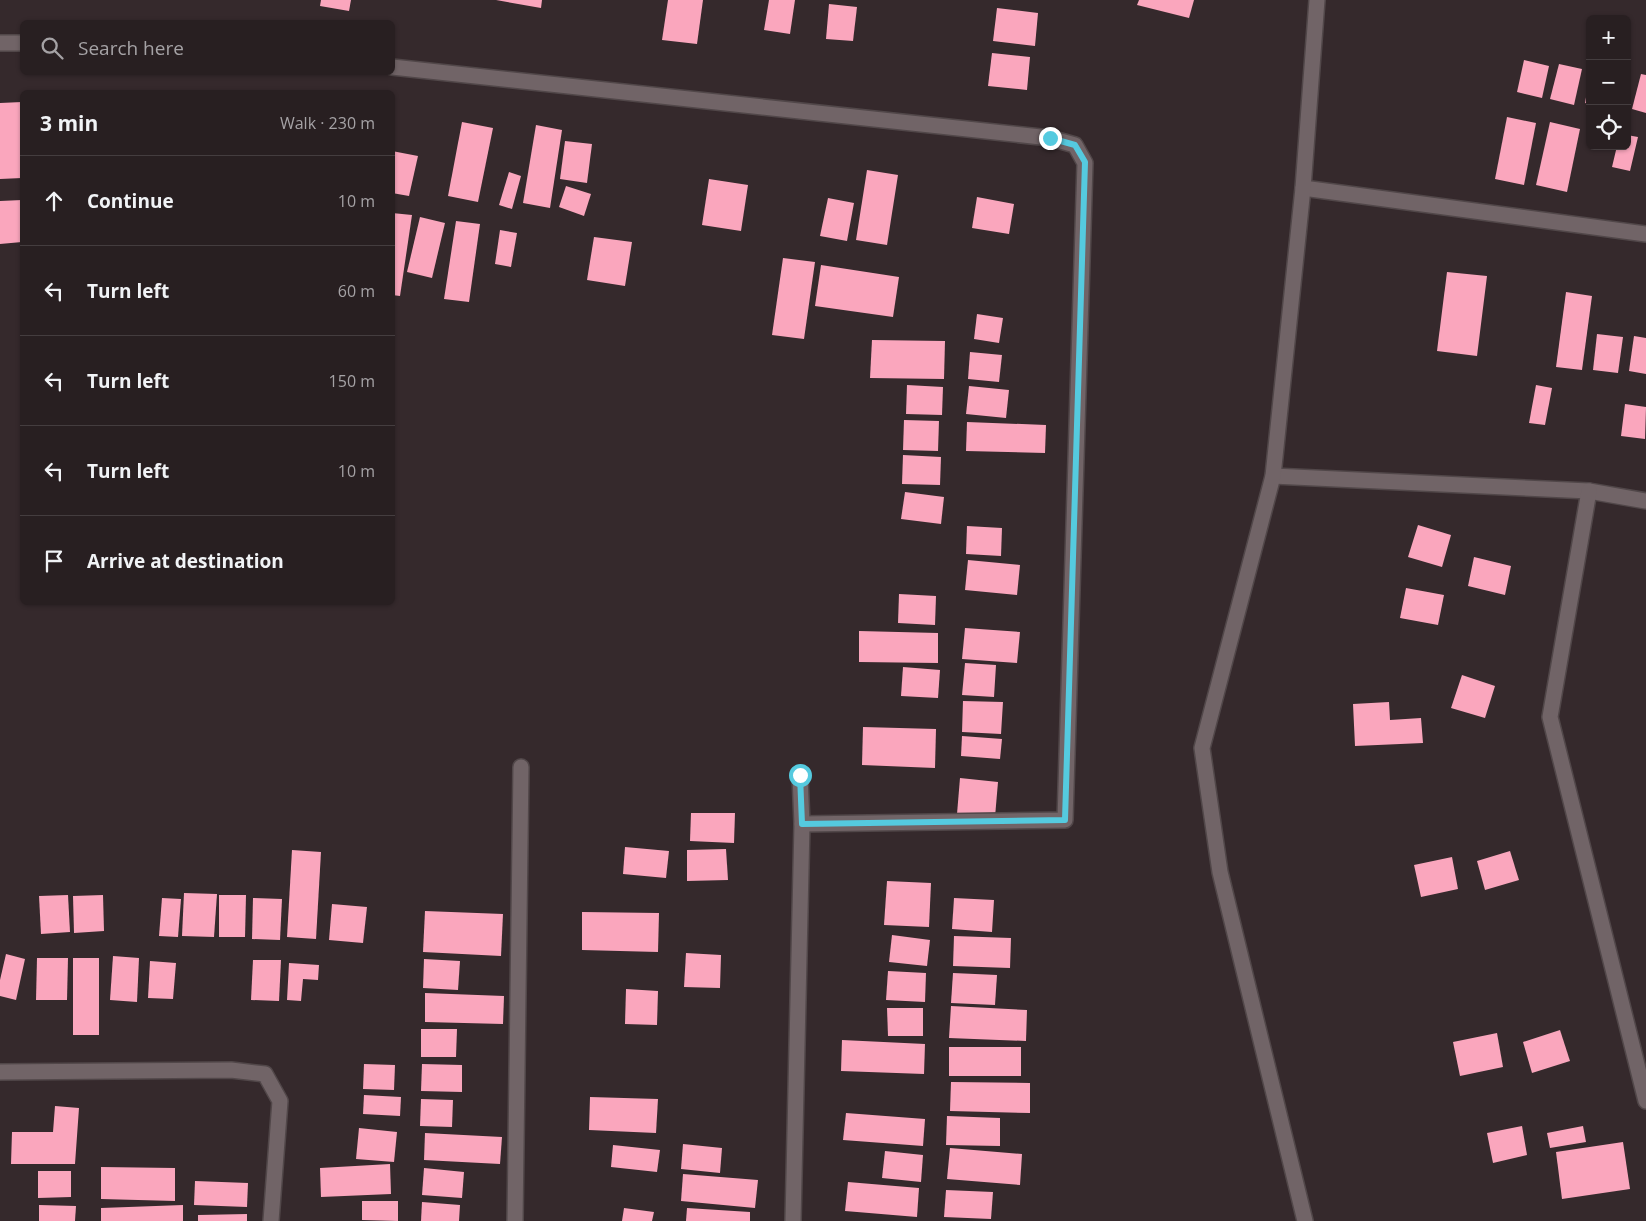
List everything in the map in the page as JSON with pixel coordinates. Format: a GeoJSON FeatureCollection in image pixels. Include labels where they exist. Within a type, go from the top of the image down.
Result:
{"type":"FeatureCollection","features":[{"type":"Feature","properties":{"kind":"street"},"geometry":{"type":"LineString","coordinates":[[1305,1221],[1220,872],[1202,748],[1273,476],[1303,188],[1317,0]]}},
{"type":"Feature","properties":{"kind":"street"},"geometry":{"type":"LineString","coordinates":[[0,43],[20,43]]}},
{"type":"Feature","properties":{"kind":"street"},"geometry":{"type":"LineString","coordinates":[[395,67],[1050,138],[1075,145],[1085,162],[1065,820],[802,824]]}},
{"type":"Feature","properties":{"kind":"street"},"geometry":{"type":"LineString","coordinates":[[1303,188],[1646,234]]}},
{"type":"Feature","properties":{"kind":"street"},"geometry":{"type":"LineString","coordinates":[[1273,476],[1589,490],[1646,501]]}},
{"type":"Feature","properties":{"kind":"street"},"geometry":{"type":"LineString","coordinates":[[1589,490],[1550,717],[1646,1101]]}},
{"type":"Feature","properties":{"kind":"street"},"geometry":{"type":"LineString","coordinates":[[515,1221],[521,767]]}},
{"type":"Feature","properties":{"kind":"street"},"geometry":{"type":"LineString","coordinates":[[794,1221],[802,824],[800,775]]}},
{"type":"Feature","properties":{"kind":"street"},"geometry":{"type":"LineString","coordinates":[[0,1072],[232,1070],[265,1074],[280,1101],[270,1221]]}},
{"type":"Feature","properties":{"kind":"building"},"geometry":{"type":"Polygon","coordinates":[[[321,0],[351,0],[349,11],[320,6],[321,0]]]}},
{"type":"Feature","properties":{"kind":"building"},"geometry":{"type":"Polygon","coordinates":[[[496,0],[542,0],[541,8],[496,0]]]}},
{"type":"Feature","properties":{"kind":"building"},"geometry":{"type":"Polygon","coordinates":[[[668,0],[703,0],[697,44],[662,40],[668,0]]]}},
{"type":"Feature","properties":{"kind":"building"},"geometry":{"type":"Polygon","coordinates":[[[769,0],[795,0],[790,34],[764,30],[769,0]]]}},
{"type":"Feature","properties":{"kind":"building"},"geometry":{"type":"Polygon","coordinates":[[[1139,0],[1194,0],[1189,18],[1137,5],[1139,0]]]}},
{"type":"Feature","properties":{"kind":"building"},"geometry":{"type":"Polygon","coordinates":[[[829,4],[857,7],[853,41],[826,39],[829,4]]]}},
{"type":"Feature","properties":{"kind":"building"},"geometry":{"type":"Polygon","coordinates":[[[997,8],[1038,13],[1035,46],[993,41],[997,8]]]}},
{"type":"Feature","properties":{"kind":"building"},"geometry":{"type":"Polygon","coordinates":[[[992,53],[1030,57],[1027,90],[988,86],[992,53]]]}},
{"type":"Feature","properties":{"kind":"building"},"geometry":{"type":"Polygon","coordinates":[[[1524,60],[1549,66],[1542,98],[1517,92],[1524,60]]]}},
{"type":"Feature","properties":{"kind":"building"},"geometry":{"type":"Polygon","coordinates":[[[1559,64],[1582,69],[1574,105],[1550,99],[1559,64]]]}},
{"type":"Feature","properties":{"kind":"building"},"geometry":{"type":"Polygon","coordinates":[[[1641,74],[1646,75],[1646,113],[1632,109],[1641,74]]]}},
{"type":"Feature","properties":{"kind":"building"},"geometry":{"type":"Polygon","coordinates":[[[20,102],[20,178],[0,179],[0,103],[20,102]]]}},
{"type":"Feature","properties":{"kind":"building"},"geometry":{"type":"Polygon","coordinates":[[[1507,117],[1536,123],[1524,185],[1495,179],[1507,117]]]}},
{"type":"Feature","properties":{"kind":"building"},"geometry":{"type":"Polygon","coordinates":[[[462,122],[493,128],[478,202],[448,196],[462,122]]]}},
{"type":"Feature","properties":{"kind":"building"},"geometry":{"type":"Polygon","coordinates":[[[1550,122],[1580,129],[1567,192],[1536,185],[1550,122]]]}},
{"type":"Feature","properties":{"kind":"building"},"geometry":{"type":"Polygon","coordinates":[[[536,125],[562,130],[550,208],[523,203],[536,125]]]}},
{"type":"Feature","properties":{"kind":"building"},"geometry":{"type":"Polygon","coordinates":[[[1631,136],[1638,137],[1630,171],[1612,167],[1616,150],[1631,150],[1631,136]]]}},
{"type":"Feature","properties":{"kind":"building"},"geometry":{"type":"Polygon","coordinates":[[[565,141],[592,144],[587,183],[560,179],[565,141]]]}},
{"type":"Feature","properties":{"kind":"building"},"geometry":{"type":"Polygon","coordinates":[[[395,152],[418,156],[409,196],[395,194],[395,152]]]}},
{"type":"Feature","properties":{"kind":"building"},"geometry":{"type":"Polygon","coordinates":[[[867,170],[898,175],[887,245],[856,240],[867,170]]]}},
{"type":"Feature","properties":{"kind":"building"},"geometry":{"type":"Polygon","coordinates":[[[509,172],[521,176],[512,209],[499,205],[509,172]]]}},
{"type":"Feature","properties":{"kind":"building"},"geometry":{"type":"Polygon","coordinates":[[[709,179],[748,185],[741,231],[702,225],[709,179]]]}},
{"type":"Feature","properties":{"kind":"building"},"geometry":{"type":"Polygon","coordinates":[[[566,186],[591,194],[584,216],[559,207],[566,186]]]}},
{"type":"Feature","properties":{"kind":"building"},"geometry":{"type":"Polygon","coordinates":[[[977,197],[1014,204],[1009,234],[972,228],[977,197]]]}},
{"type":"Feature","properties":{"kind":"building"},"geometry":{"type":"Polygon","coordinates":[[[828,198],[854,203],[847,241],[820,236],[828,198]]]}},
{"type":"Feature","properties":{"kind":"building"},"geometry":{"type":"Polygon","coordinates":[[[20,200],[20,242],[0,244],[0,201],[20,200]]]}},
{"type":"Feature","properties":{"kind":"building"},"geometry":{"type":"Polygon","coordinates":[[[395,213],[412,215],[400,296],[395,295],[395,213]]]}},
{"type":"Feature","properties":{"kind":"building"},"geometry":{"type":"Polygon","coordinates":[[[420,217],[445,223],[432,278],[407,272],[420,217]]]}},
{"type":"Feature","properties":{"kind":"building"},"geometry":{"type":"Polygon","coordinates":[[[456,221],[480,224],[469,302],[444,299],[456,221]]]}},
{"type":"Feature","properties":{"kind":"building"},"geometry":{"type":"Polygon","coordinates":[[[500,230],[517,233],[511,267],[495,264],[500,230]]]}},
{"type":"Feature","properties":{"kind":"building"},"geometry":{"type":"Polygon","coordinates":[[[594,237],[632,242],[625,286],[587,280],[594,237]]]}},
{"type":"Feature","properties":{"kind":"building"},"geometry":{"type":"Polygon","coordinates":[[[783,258],[815,262],[804,339],[772,335],[783,258]]]}},
{"type":"Feature","properties":{"kind":"building"},"geometry":{"type":"Polygon","coordinates":[[[821,265],[899,277],[893,317],[815,306],[821,265]]]}},
{"type":"Feature","properties":{"kind":"building"},"geometry":{"type":"Polygon","coordinates":[[[1447,272],[1487,276],[1477,356],[1437,351],[1447,272]]]}},
{"type":"Feature","properties":{"kind":"building"},"geometry":{"type":"Polygon","coordinates":[[[1566,292],[1592,296],[1582,370],[1556,367],[1566,292]]]}},
{"type":"Feature","properties":{"kind":"building"},"geometry":{"type":"Polygon","coordinates":[[[977,314],[1003,318],[999,343],[974,339],[977,314]]]}},
{"type":"Feature","properties":{"kind":"building"},"geometry":{"type":"Polygon","coordinates":[[[1597,334],[1623,337],[1618,373],[1593,370],[1597,334]]]}},
{"type":"Feature","properties":{"kind":"building"},"geometry":{"type":"Polygon","coordinates":[[[1634,336],[1646,338],[1646,374],[1629,371],[1634,336]]]}},
{"type":"Feature","properties":{"kind":"building"},"geometry":{"type":"Polygon","coordinates":[[[872,340],[945,341],[944,379],[870,378],[872,340]]]}},
{"type":"Feature","properties":{"kind":"building"},"geometry":{"type":"Polygon","coordinates":[[[970,352],[1002,355],[999,382],[968,379],[970,352]]]}},
{"type":"Feature","properties":{"kind":"building"},"geometry":{"type":"Polygon","coordinates":[[[907,385],[943,387],[942,415],[906,414],[907,385]]]}},
{"type":"Feature","properties":{"kind":"building"},"geometry":{"type":"Polygon","coordinates":[[[1536,385],[1552,388],[1545,425],[1529,423],[1536,385]]]}},
{"type":"Feature","properties":{"kind":"building"},"geometry":{"type":"Polygon","coordinates":[[[969,386],[1009,390],[1006,418],[966,414],[969,386]]]}},
{"type":"Feature","properties":{"kind":"building"},"geometry":{"type":"Polygon","coordinates":[[[1625,404],[1646,407],[1645,439],[1621,436],[1625,404]]]}},
{"type":"Feature","properties":{"kind":"building"},"geometry":{"type":"Polygon","coordinates":[[[904,420],[939,421],[938,451],[903,450],[904,420]]]}},
{"type":"Feature","properties":{"kind":"building"},"geometry":{"type":"Polygon","coordinates":[[[967,422],[1046,425],[1045,453],[966,451],[967,422]]]}},
{"type":"Feature","properties":{"kind":"building"},"geometry":{"type":"Polygon","coordinates":[[[903,455],[941,457],[940,485],[902,484],[903,455]]]}},
{"type":"Feature","properties":{"kind":"building"},"geometry":{"type":"Polygon","coordinates":[[[905,492],[944,497],[941,524],[901,519],[905,492]]]}},
{"type":"Feature","properties":{"kind":"building"},"geometry":{"type":"Polygon","coordinates":[[[1418,525],[1451,535],[1442,567],[1408,557],[1418,525]]]}},
{"type":"Feature","properties":{"kind":"building"},"geometry":{"type":"Polygon","coordinates":[[[967,526],[1002,528],[1001,556],[966,554],[967,526]]]}},
{"type":"Feature","properties":{"kind":"building"},"geometry":{"type":"Polygon","coordinates":[[[1474,557],[1511,566],[1505,595],[1468,586],[1474,557]]]}},
{"type":"Feature","properties":{"kind":"building"},"geometry":{"type":"Polygon","coordinates":[[[968,560],[1020,565],[1017,595],[965,590],[968,560]]]}},
{"type":"Feature","properties":{"kind":"building"},"geometry":{"type":"Polygon","coordinates":[[[1406,588],[1444,595],[1438,625],[1400,618],[1406,588]]]}},
{"type":"Feature","properties":{"kind":"building"},"geometry":{"type":"Polygon","coordinates":[[[899,594],[936,596],[935,625],[898,623],[899,594]]]}},
{"type":"Feature","properties":{"kind":"building"},"geometry":{"type":"Polygon","coordinates":[[[965,628],[1020,632],[1017,663],[962,659],[965,628]]]}},
{"type":"Feature","properties":{"kind":"building"},"geometry":{"type":"Polygon","coordinates":[[[859,631],[938,633],[938,663],[859,662],[859,631]]]}},
{"type":"Feature","properties":{"kind":"building"},"geometry":{"type":"Polygon","coordinates":[[[965,663],[996,665],[994,697],[962,695],[965,663]]]}},
{"type":"Feature","properties":{"kind":"building"},"geometry":{"type":"Polygon","coordinates":[[[903,667],[940,670],[938,698],[901,696],[903,667]]]}},
{"type":"Feature","properties":{"kind":"building"},"geometry":{"type":"Polygon","coordinates":[[[1462,675],[1495,686],[1485,718],[1451,708],[1462,675]]]}},
{"type":"Feature","properties":{"kind":"building"},"geometry":{"type":"Polygon","coordinates":[[[963,701],[1003,702],[1001,734],[962,732],[963,701]]]}},
{"type":"Feature","properties":{"kind":"building"},"geometry":{"type":"Polygon","coordinates":[[[1389,702],[1390,720],[1421,718],[1423,743],[1355,746],[1353,704],[1389,702]]]}},
{"type":"Feature","properties":{"kind":"building"},"geometry":{"type":"Polygon","coordinates":[[[863,727],[936,729],[935,768],[862,765],[863,727]]]}},
{"type":"Feature","properties":{"kind":"building"},"geometry":{"type":"Polygon","coordinates":[[[962,736],[1002,739],[1000,759],[961,756],[962,736]]]}},
{"type":"Feature","properties":{"kind":"building"},"geometry":{"type":"Polygon","coordinates":[[[960,778],[998,782],[995,817],[957,814],[960,778]]]}},
{"type":"Feature","properties":{"kind":"building"},"geometry":{"type":"Polygon","coordinates":[[[691,813],[735,813],[734,843],[690,841],[691,813]]]}},
{"type":"Feature","properties":{"kind":"building"},"geometry":{"type":"Polygon","coordinates":[[[625,847],[669,851],[666,878],[623,874],[625,847]]]}},
{"type":"Feature","properties":{"kind":"building"},"geometry":{"type":"Polygon","coordinates":[[[726,849],[728,880],[687,881],[687,850],[726,849]]]}},
{"type":"Feature","properties":{"kind":"building"},"geometry":{"type":"Polygon","coordinates":[[[292,850],[321,852],[316,939],[287,937],[292,850]]]}},
{"type":"Feature","properties":{"kind":"building"},"geometry":{"type":"Polygon","coordinates":[[[1510,851],[1519,880],[1485,890],[1477,861],[1510,851]]]}},
{"type":"Feature","properties":{"kind":"building"},"geometry":{"type":"Polygon","coordinates":[[[1452,857],[1458,889],[1421,897],[1414,865],[1452,857]]]}},
{"type":"Feature","properties":{"kind":"building"},"geometry":{"type":"Polygon","coordinates":[[[887,881],[931,883],[929,927],[884,925],[887,881]]]}},
{"type":"Feature","properties":{"kind":"building"},"geometry":{"type":"Polygon","coordinates":[[[184,893],[217,894],[214,937],[182,936],[184,893]]]}},
{"type":"Feature","properties":{"kind":"building"},"geometry":{"type":"Polygon","coordinates":[[[68,895],[70,932],[41,934],[39,896],[68,895]]]}},
{"type":"Feature","properties":{"kind":"building"},"geometry":{"type":"Polygon","coordinates":[[[103,895],[104,931],[74,933],[73,896],[103,895]]]}},
{"type":"Feature","properties":{"kind":"building"},"geometry":{"type":"Polygon","coordinates":[[[219,895],[246,895],[245,937],[219,937],[219,895]]]}},
{"type":"Feature","properties":{"kind":"building"},"geometry":{"type":"Polygon","coordinates":[[[162,898],[181,899],[178,937],[159,936],[162,898]]]}},
{"type":"Feature","properties":{"kind":"building"},"geometry":{"type":"Polygon","coordinates":[[[253,898],[282,899],[280,940],[252,939],[253,898]]]}},
{"type":"Feature","properties":{"kind":"building"},"geometry":{"type":"Polygon","coordinates":[[[954,898],[994,900],[992,932],[952,929],[954,898]]]}},
{"type":"Feature","properties":{"kind":"building"},"geometry":{"type":"Polygon","coordinates":[[[332,904],[367,907],[363,943],[329,940],[332,904]]]}},
{"type":"Feature","properties":{"kind":"building"},"geometry":{"type":"Polygon","coordinates":[[[425,911],[503,914],[501,956],[423,952],[425,911]]]}},
{"type":"Feature","properties":{"kind":"building"},"geometry":{"type":"Polygon","coordinates":[[[582,912],[659,913],[658,952],[582,950],[582,912]]]}},
{"type":"Feature","properties":{"kind":"building"},"geometry":{"type":"Polygon","coordinates":[[[892,935],[930,940],[927,966],[889,962],[892,935]]]}},
{"type":"Feature","properties":{"kind":"building"},"geometry":{"type":"Polygon","coordinates":[[[954,936],[1011,938],[1010,968],[953,966],[954,936]]]}},
{"type":"Feature","properties":{"kind":"building"},"geometry":{"type":"Polygon","coordinates":[[[686,953],[721,955],[720,988],[684,987],[686,953]]]}},
{"type":"Feature","properties":{"kind":"building"},"geometry":{"type":"Polygon","coordinates":[[[6,954],[25,959],[16,1000],[0,996],[0,980],[6,954]]]}},
{"type":"Feature","properties":{"kind":"building"},"geometry":{"type":"Polygon","coordinates":[[[113,956],[139,958],[137,1002],[110,1000],[113,956]]]}},
{"type":"Feature","properties":{"kind":"building"},"geometry":{"type":"Polygon","coordinates":[[[37,958],[68,958],[67,1000],[36,1000],[37,958]]]}},
{"type":"Feature","properties":{"kind":"building"},"geometry":{"type":"Polygon","coordinates":[[[73,958],[99,958],[99,1035],[73,1035],[73,958]]]}},
{"type":"Feature","properties":{"kind":"building"},"geometry":{"type":"Polygon","coordinates":[[[424,959],[460,961],[458,990],[423,988],[424,959]]]}},
{"type":"Feature","properties":{"kind":"building"},"geometry":{"type":"Polygon","coordinates":[[[253,960],[281,960],[279,1001],[251,1000],[253,960]]]}},
{"type":"Feature","properties":{"kind":"building"},"geometry":{"type":"Polygon","coordinates":[[[150,961],[176,963],[173,999],[148,998],[150,961]]]}},
{"type":"Feature","properties":{"kind":"building"},"geometry":{"type":"Polygon","coordinates":[[[289,963],[319,965],[318,980],[303,979],[301,1001],[287,1000],[289,963]]]}},
{"type":"Feature","properties":{"kind":"building"},"geometry":{"type":"Polygon","coordinates":[[[888,971],[926,973],[925,1002],[886,1000],[888,971]]]}},
{"type":"Feature","properties":{"kind":"building"},"geometry":{"type":"Polygon","coordinates":[[[953,973],[997,975],[995,1005],[951,1003],[953,973]]]}},
{"type":"Feature","properties":{"kind":"building"},"geometry":{"type":"Polygon","coordinates":[[[626,989],[658,991],[657,1025],[625,1024],[626,989]]]}},
{"type":"Feature","properties":{"kind":"building"},"geometry":{"type":"Polygon","coordinates":[[[425,993],[504,996],[503,1024],[425,1022],[425,993]]]}},
{"type":"Feature","properties":{"kind":"building"},"geometry":{"type":"Polygon","coordinates":[[[951,1006],[1027,1010],[1026,1041],[949,1038],[951,1006]]]}},
{"type":"Feature","properties":{"kind":"building"},"geometry":{"type":"Polygon","coordinates":[[[887,1008],[923,1008],[923,1036],[888,1036],[887,1008]]]}},
{"type":"Feature","properties":{"kind":"building"},"geometry":{"type":"Polygon","coordinates":[[[421,1029],[457,1029],[456,1057],[421,1057],[421,1029]]]}},
{"type":"Feature","properties":{"kind":"building"},"geometry":{"type":"Polygon","coordinates":[[[1560,1030],[1570,1061],[1532,1073],[1523,1042],[1560,1030]]]}},
{"type":"Feature","properties":{"kind":"building"},"geometry":{"type":"Polygon","coordinates":[[[1497,1033],[1503,1067],[1460,1076],[1453,1042],[1497,1033]]]}},
{"type":"Feature","properties":{"kind":"building"},"geometry":{"type":"Polygon","coordinates":[[[842,1040],[925,1044],[924,1074],[841,1071],[842,1040]]]}},
{"type":"Feature","properties":{"kind":"building"},"geometry":{"type":"Polygon","coordinates":[[[949,1047],[1021,1047],[1021,1076],[949,1076],[949,1047]]]}},
{"type":"Feature","properties":{"kind":"building"},"geometry":{"type":"Polygon","coordinates":[[[364,1064],[395,1065],[394,1090],[363,1089],[364,1064]]]}},
{"type":"Feature","properties":{"kind":"building"},"geometry":{"type":"Polygon","coordinates":[[[422,1064],[462,1065],[462,1092],[421,1091],[422,1064]]]}},
{"type":"Feature","properties":{"kind":"building"},"geometry":{"type":"Polygon","coordinates":[[[951,1082],[1030,1083],[1030,1113],[950,1111],[951,1082]]]}},
{"type":"Feature","properties":{"kind":"building"},"geometry":{"type":"Polygon","coordinates":[[[364,1095],[401,1097],[400,1116],[363,1114],[364,1095]]]}},
{"type":"Feature","properties":{"kind":"building"},"geometry":{"type":"Polygon","coordinates":[[[590,1097],[658,1099],[656,1133],[589,1130],[590,1097]]]}},
{"type":"Feature","properties":{"kind":"building"},"geometry":{"type":"Polygon","coordinates":[[[421,1099],[453,1100],[452,1127],[420,1126],[421,1099]]]}},
{"type":"Feature","properties":{"kind":"building"},"geometry":{"type":"Polygon","coordinates":[[[55,1106],[79,1108],[75,1164],[11,1164],[12,1132],[53,1132],[55,1106]]]}},
{"type":"Feature","properties":{"kind":"building"},"geometry":{"type":"Polygon","coordinates":[[[846,1113],[925,1119],[923,1146],[843,1140],[846,1113]]]}},
{"type":"Feature","properties":{"kind":"building"},"geometry":{"type":"Polygon","coordinates":[[[947,1116],[1000,1118],[1000,1146],[946,1145],[947,1116]]]}},
{"type":"Feature","properties":{"kind":"building"},"geometry":{"type":"Polygon","coordinates":[[[1522,1126],[1527,1155],[1493,1163],[1487,1133],[1522,1126]]]}},
{"type":"Feature","properties":{"kind":"building"},"geometry":{"type":"Polygon","coordinates":[[[1583,1126],[1586,1142],[1550,1148],[1547,1133],[1583,1126]]]}},
{"type":"Feature","properties":{"kind":"building"},"geometry":{"type":"Polygon","coordinates":[[[359,1128],[397,1132],[394,1162],[356,1159],[359,1128]]]}},
{"type":"Feature","properties":{"kind":"building"},"geometry":{"type":"Polygon","coordinates":[[[425,1133],[502,1137],[500,1164],[424,1160],[425,1133]]]}},
{"type":"Feature","properties":{"kind":"building"},"geometry":{"type":"Polygon","coordinates":[[[1623,1142],[1630,1189],[1562,1199],[1556,1152],[1623,1142]]]}},
{"type":"Feature","properties":{"kind":"building"},"geometry":{"type":"Polygon","coordinates":[[[683,1144],[722,1148],[720,1173],[681,1169],[683,1144]]]}},
{"type":"Feature","properties":{"kind":"building"},"geometry":{"type":"Polygon","coordinates":[[[613,1145],[660,1150],[657,1172],[611,1167],[613,1145]]]}},
{"type":"Feature","properties":{"kind":"building"},"geometry":{"type":"Polygon","coordinates":[[[950,1148],[1022,1154],[1020,1185],[947,1179],[950,1148]]]}},
{"type":"Feature","properties":{"kind":"building"},"geometry":{"type":"Polygon","coordinates":[[[885,1151],[923,1155],[921,1182],[882,1178],[885,1151]]]}},
{"type":"Feature","properties":{"kind":"building"},"geometry":{"type":"Polygon","coordinates":[[[390,1164],[391,1194],[321,1197],[320,1168],[390,1164]]]}},
{"type":"Feature","properties":{"kind":"building"},"geometry":{"type":"Polygon","coordinates":[[[101,1167],[175,1168],[175,1201],[101,1199],[101,1167]]]}},
{"type":"Feature","properties":{"kind":"building"},"geometry":{"type":"Polygon","coordinates":[[[424,1168],[464,1172],[462,1198],[422,1195],[424,1168]]]}},
{"type":"Feature","properties":{"kind":"building"},"geometry":{"type":"Polygon","coordinates":[[[38,1171],[71,1171],[71,1197],[38,1198],[38,1171]]]}},
{"type":"Feature","properties":{"kind":"building"},"geometry":{"type":"Polygon","coordinates":[[[683,1174],[758,1180],[755,1208],[681,1201],[683,1174]]]}},
{"type":"Feature","properties":{"kind":"building"},"geometry":{"type":"Polygon","coordinates":[[[195,1181],[248,1183],[247,1207],[194,1205],[195,1181]]]}},
{"type":"Feature","properties":{"kind":"building"},"geometry":{"type":"Polygon","coordinates":[[[848,1182],[919,1188],[917,1217],[845,1211],[848,1182]]]}},
{"type":"Feature","properties":{"kind":"building"},"geometry":{"type":"Polygon","coordinates":[[[946,1190],[993,1192],[991,1219],[944,1217],[946,1190]]]}},
{"type":"Feature","properties":{"kind":"building"},"geometry":{"type":"Polygon","coordinates":[[[362,1201],[398,1201],[398,1221],[362,1220],[362,1201]]]}},
{"type":"Feature","properties":{"kind":"building"},"geometry":{"type":"Polygon","coordinates":[[[422,1202],[460,1205],[459,1221],[421,1221],[422,1202]]]}},
{"type":"Feature","properties":{"kind":"building"},"geometry":{"type":"Polygon","coordinates":[[[39,1205],[76,1206],[75,1221],[39,1221],[39,1205]]]}},
{"type":"Feature","properties":{"kind":"building"},"geometry":{"type":"Polygon","coordinates":[[[183,1205],[183,1221],[101,1221],[101,1208],[183,1205]]]}},
{"type":"Feature","properties":{"kind":"building"},"geometry":{"type":"Polygon","coordinates":[[[624,1208],[654,1212],[652,1221],[622,1221],[624,1208]]]}},
{"type":"Feature","properties":{"kind":"building"},"geometry":{"type":"Polygon","coordinates":[[[687,1208],[750,1212],[750,1221],[686,1221],[687,1208]]]}},
{"type":"Feature","properties":{"kind":"building"},"geometry":{"type":"Polygon","coordinates":[[[247,1214],[247,1221],[198,1221],[198,1215],[247,1214]]]}},
{"type":"Feature","properties":{"kind":"route"},"geometry":{"type":"LineString","coordinates":[[800,775],[802,824],[1065,820],[1085,162],[1075,145],[1050,138]]}}]}
